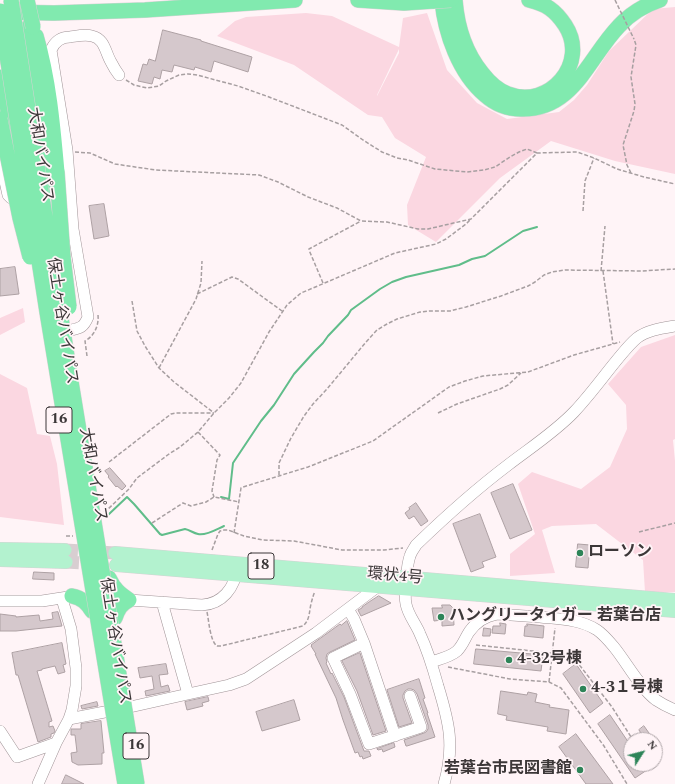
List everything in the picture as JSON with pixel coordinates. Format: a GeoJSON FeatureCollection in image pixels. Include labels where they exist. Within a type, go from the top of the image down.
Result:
{"type":"FeatureCollection","features":[{"type":"Feature","properties":{"kind":"highway","name":"保土ヶ谷バイパス"},"geometry":{"type":"LineString","coordinates":[[11,0],[67,357],[112,615],[137,784]]}},
{"type":"Feature","properties":{"kind":"highway","name":"大和バイパス"},"geometry":{"type":"LineString","coordinates":[[15,0],[26,28],[47,204],[109,578],[112,615],[143,784]]}},
{"type":"Feature","properties":{"kind":"highway"},"geometry":{"type":"LineString","coordinates":[[24,0],[26,28],[40,51],[47,85],[53,127],[63,264],[112,615]]}},
{"type":"Feature","properties":{"kind":"highway"},"geometry":{"type":"LineString","coordinates":[[26,28],[27,0]]}},
{"type":"Feature","properties":{"kind":"highway"},"geometry":{"type":"LineString","coordinates":[[0,12],[54,13],[145,10],[295,0]]}},
{"type":"Feature","properties":{"kind":"highway"},"geometry":{"type":"LineString","coordinates":[[358,0],[404,3],[451,0]]}},
{"type":"Feature","properties":{"kind":"highway"},"geometry":{"type":"LineString","coordinates":[[438,0],[452,45],[459,61],[469,76],[489,99],[514,109],[541,107],[554,102],[566,94],[576,83],[606,40],[619,25],[645,6],[660,0]]}},
{"type":"Feature","properties":{"kind":"highway"},"geometry":{"type":"LineString","coordinates":[[455,0],[457,19],[463,40],[477,67],[498,89],[519,97],[539,95],[558,83],[570,67],[573,50],[569,30],[559,16],[549,7],[539,2],[529,0]]}},
{"type":"Feature","properties":{"kind":"highway"},"geometry":{"type":"LineString","coordinates":[[461,0],[468,38],[489,81]]}},
{"type":"Feature","properties":{"kind":"highway","name":"保土ヶ谷バイパス"},"geometry":{"type":"LineString","coordinates":[[0,12],[125,784]]}},
{"type":"Feature","properties":{"kind":"highway","name":"大和バイパス"},"geometry":{"type":"LineString","coordinates":[[0,55],[21,197],[120,784]]}},
{"type":"Feature","properties":{"kind":"highway"},"geometry":{"type":"LineString","coordinates":[[0,74],[6,95]]}},
{"type":"Feature","properties":{"kind":"highway"},"geometry":{"type":"LineString","coordinates":[[0,119],[22,226],[52,340]]}},
{"type":"Feature","properties":{"kind":"highway"},"geometry":{"type":"LineString","coordinates":[[67,597],[76,595],[85,584],[86,578]]}},
{"type":"Feature","properties":{"kind":"highway"},"geometry":{"type":"LineString","coordinates":[[109,578],[117,592],[129,600],[120,606],[112,615]]}},
{"type":"Feature","properties":{"kind":"highway"},"geometry":{"type":"LineString","coordinates":[[67,597],[78,598],[84,601],[88,604],[92,611]]}},
{"type":"Feature","properties":{"kind":"main road"},"geometry":{"type":"LineString","coordinates":[[0,549],[65,556],[0,560]]}},
{"type":"Feature","properties":{"kind":"main road","name":"環状4号"},"geometry":{"type":"LineString","coordinates":[[675,600],[406,584],[377,587],[316,582],[236,569],[207,561],[116,559],[236,569],[406,584],[675,611]]}},
{"type":"Feature","properties":{"kind":"street"},"geometry":{"type":"LineString","coordinates":[[67,331],[80,328],[88,317],[73,229],[66,150],[52,58],[53,45],[64,37],[88,35],[98,38],[102,43],[110,62],[119,75]]}},
{"type":"Feature","properties":{"kind":"street"},"geometry":{"type":"LineString","coordinates":[[0,159],[8,195],[11,198],[21,197]]}},
{"type":"Feature","properties":{"kind":"street"},"geometry":{"type":"LineString","coordinates":[[444,784],[450,753],[448,720],[436,664],[407,609],[405,598],[408,560],[413,550],[416,545],[442,520],[484,483],[547,436],[574,412],[610,367],[638,337],[647,332],[675,326]]}},
{"type":"Feature","properties":{"kind":"street"},"geometry":{"type":"LineString","coordinates":[[129,600],[206,605],[214,603],[224,597],[231,587],[236,569]]}},
{"type":"Feature","properties":{"kind":"street"},"geometry":{"type":"LineString","coordinates":[[69,719],[109,712],[229,685],[246,679],[316,633],[377,587]]}},
{"type":"Feature","properties":{"kind":"street"},"geometry":{"type":"LineString","coordinates":[[0,602],[42,601],[67,597],[76,668],[76,686],[69,719],[56,743],[38,784]]}},
{"type":"Feature","properties":{"kind":"street"},"geometry":{"type":"LineString","coordinates":[[162,602],[188,694]]}},
{"type":"Feature","properties":{"kind":"street"},"geometry":{"type":"LineString","coordinates":[[348,609],[364,643],[395,736]]}},
{"type":"Feature","properties":{"kind":"street"},"geometry":{"type":"LineString","coordinates":[[436,664],[456,652],[474,625],[490,615],[498,614],[577,621],[597,630],[606,638],[648,692],[665,706],[675,710]]}},
{"type":"Feature","properties":{"kind":"street"},"geometry":{"type":"LineString","coordinates":[[364,643],[333,658],[350,694],[369,744],[421,726],[410,696]]}},
{"type":"Feature","properties":{"kind":"street"},"geometry":{"type":"LineString","coordinates":[[0,731],[17,757],[56,743]]}},
{"type":"Feature","properties":{"kind":"path"},"geometry":{"type":"LineString","coordinates":[[615,0],[636,45],[631,77],[635,104],[623,145],[627,165],[631,173]]}},
{"type":"Feature","properties":{"kind":"path"},"geometry":{"type":"LineString","coordinates":[[119,75],[134,85],[147,88],[159,86],[179,75],[188,74],[238,86],[342,125],[362,140],[387,154],[434,168],[467,172],[484,170],[495,167],[527,149],[537,153],[577,152],[617,169],[675,184]]}},
{"type":"Feature","properties":{"kind":"path"},"geometry":{"type":"LineString","coordinates":[[66,150],[90,153],[115,164],[156,170],[259,175],[336,208],[361,221],[387,222],[428,230],[471,219]]}},
{"type":"Feature","properties":{"kind":"path"},"geometry":{"type":"LineString","coordinates":[[98,515],[113,505],[129,489],[137,478],[198,432],[229,398],[241,383],[282,311],[291,301],[301,293],[324,283],[395,254],[436,244],[451,235],[466,224],[537,153]]}},
{"type":"Feature","properties":{"kind":"path"},"geometry":{"type":"LineString","coordinates":[[583,211],[585,181],[594,158]]}},
{"type":"Feature","properties":{"kind":"path"},"geometry":{"type":"LineString","coordinates":[[324,283],[309,248],[361,221]]}},
{"type":"Feature","properties":{"kind":"path"},"geometry":{"type":"LineString","coordinates":[[605,226],[602,271],[613,344]]}},
{"type":"Feature","properties":{"kind":"path"},"geometry":{"type":"LineString","coordinates":[[159,368],[197,294],[201,283],[202,261]]}},
{"type":"Feature","properties":{"kind":"path"},"geometry":{"type":"LineString","coordinates":[[279,475],[279,463],[291,438],[313,404],[377,330],[397,319],[416,313],[429,311],[450,311],[466,307],[528,286],[544,275],[552,272],[565,270],[642,271],[675,269]]}},
{"type":"Feature","properties":{"kind":"path"},"geometry":{"type":"LineString","coordinates":[[197,294],[232,277],[238,279],[282,311]]}},
{"type":"Feature","properties":{"kind":"path"},"geometry":{"type":"LineString","coordinates":[[132,301],[137,331],[159,368],[174,382],[214,413]]}},
{"type":"Feature","properties":{"kind":"path"},"geometry":{"type":"LineString","coordinates":[[234,533],[241,488],[308,467],[373,441],[449,387],[483,376],[528,372],[574,355],[638,337]]}},
{"type":"Feature","properties":{"kind":"path"},"geometry":{"type":"LineString","coordinates":[[438,413],[457,404],[500,389],[508,385],[521,373]]}},
{"type":"Feature","properties":{"kind":"path"},"geometry":{"type":"LineString","coordinates":[[110,462],[171,414],[214,413]]}},
{"type":"Feature","properties":{"kind":"path"},"geometry":{"type":"LineString","coordinates":[[198,432],[220,455],[217,460],[212,491],[214,496]]}},
{"type":"Feature","properties":{"kind":"path"},"geometry":{"type":"LineString","coordinates":[[214,496],[239,502]]}},
{"type":"Feature","properties":{"kind":"path"},"geometry":{"type":"LineString","coordinates":[[152,523],[183,503],[191,506],[206,502],[214,496]]}},
{"type":"Feature","properties":{"kind":"path"},"geometry":{"type":"LineString","coordinates":[[639,532],[675,523]]}},
{"type":"Feature","properties":{"kind":"path"},"geometry":{"type":"LineString","coordinates":[[207,561],[218,534],[220,531],[224,530],[263,540],[294,541],[342,550],[384,550],[408,547],[413,550]]}},
{"type":"Feature","properties":{"kind":"path"},"geometry":{"type":"LineString","coordinates":[[206,605],[212,640],[214,645],[221,646],[303,626],[308,619],[310,604],[316,588],[316,582]]}},
{"type":"Feature","properties":{"kind":"path"},"geometry":{"type":"LineString","coordinates":[[549,682],[556,618]]}},
{"type":"Feature","properties":{"kind":"path"},"geometry":{"type":"LineString","coordinates":[[476,645],[552,653],[574,658],[612,707],[628,732]]}},
{"type":"Feature","properties":{"kind":"path"},"geometry":{"type":"LineString","coordinates":[[436,664],[510,679],[549,682],[561,688],[604,746],[627,784]]}},
{"type":"Feature","properties":{"kind":"shaded area"},"geometry":{"type":"Polygon","coordinates":[[[675,7],[675,174],[615,161],[551,141],[500,178],[436,242],[408,225],[407,205],[426,157],[395,138],[382,117],[368,115],[294,65],[217,36],[235,21],[246,17],[306,13],[332,16],[399,47],[403,18],[427,13],[447,70],[477,103],[507,119],[559,112],[574,100],[587,85],[609,51],[653,9],[675,7]],[[399,49],[377,96],[399,53],[399,49]]]}},
{"type":"Feature","properties":{"kind":"shaded area"},"geometry":{"type":"Polygon","coordinates":[[[23,308],[25,322],[0,335],[0,318],[23,308]]]}},
{"type":"Feature","properties":{"kind":"shaded area"},"geometry":{"type":"Polygon","coordinates":[[[675,335],[675,439],[673,440],[675,461],[675,592],[645,592],[643,560],[596,524],[552,526],[542,530],[555,573],[510,576],[510,554],[535,534],[518,484],[532,472],[581,489],[610,467],[627,429],[626,405],[608,384],[641,347],[675,335]]]}},
{"type":"Feature","properties":{"kind":"shaded area"},"geometry":{"type":"Polygon","coordinates":[[[0,374],[27,388],[37,434],[50,436],[57,464],[64,525],[0,517],[0,374]]]}},
{"type":"Feature","properties":{"kind":"building"},"geometry":{"type":"Polygon","coordinates":[[[163,30],[201,40],[252,57],[248,72],[214,61],[211,72],[195,67],[194,70],[174,65],[172,72],[162,70],[160,79],[154,77],[152,84],[138,81],[143,64],[147,65],[149,59],[155,61],[163,30]]]}},
{"type":"Feature","properties":{"kind":"building"},"geometry":{"type":"Polygon","coordinates":[[[104,204],[109,236],[94,239],[89,206],[104,204]]]}},
{"type":"Feature","properties":{"kind":"building"},"geometry":{"type":"Polygon","coordinates":[[[15,267],[19,294],[0,296],[0,269],[15,267]]]}},
{"type":"Feature","properties":{"kind":"building"},"geometry":{"type":"Polygon","coordinates":[[[110,468],[126,486],[122,490],[117,486],[116,487],[108,477],[109,476],[105,471],[110,468]]]}},
{"type":"Feature","properties":{"kind":"building"},"geometry":{"type":"Polygon","coordinates":[[[513,484],[532,530],[510,539],[491,493],[513,484]]]}},
{"type":"Feature","properties":{"kind":"building"},"geometry":{"type":"Polygon","coordinates":[[[416,503],[428,521],[421,526],[414,516],[409,519],[405,513],[416,503]]]}},
{"type":"Feature","properties":{"kind":"building"},"geometry":{"type":"Polygon","coordinates":[[[480,514],[496,557],[482,562],[484,567],[471,572],[453,524],[480,514]]]}},
{"type":"Feature","properties":{"kind":"building"},"geometry":{"type":"Polygon","coordinates":[[[578,544],[590,545],[588,568],[576,567],[578,544]]]}},
{"type":"Feature","properties":{"kind":"building"},"geometry":{"type":"Polygon","coordinates":[[[34,572],[54,573],[54,580],[33,579],[34,572]]]}},
{"type":"Feature","properties":{"kind":"building"},"geometry":{"type":"Polygon","coordinates":[[[379,596],[391,603],[361,616],[358,610],[379,596]]]}},
{"type":"Feature","properties":{"kind":"building"},"geometry":{"type":"Polygon","coordinates":[[[442,605],[450,605],[453,608],[454,625],[442,626],[442,620],[434,621],[432,608],[442,608],[442,605]]]}},
{"type":"Feature","properties":{"kind":"building"},"geometry":{"type":"Polygon","coordinates":[[[58,612],[62,626],[16,631],[0,631],[0,614],[16,617],[39,615],[40,621],[53,619],[52,613],[58,612]]]}},
{"type":"Feature","properties":{"kind":"building"},"geometry":{"type":"Polygon","coordinates":[[[347,621],[355,640],[327,654],[326,663],[344,697],[364,751],[369,751],[371,756],[363,759],[362,756],[360,757],[358,752],[355,753],[336,698],[311,646],[340,624],[341,625],[347,621]]]}},
{"type":"Feature","properties":{"kind":"building"},"geometry":{"type":"Polygon","coordinates":[[[500,623],[506,624],[505,634],[492,633],[493,626],[500,626],[500,623]]]}},
{"type":"Feature","properties":{"kind":"building"},"geometry":{"type":"Polygon","coordinates":[[[527,624],[544,626],[543,638],[524,636],[525,626],[527,626],[527,624]]]}},
{"type":"Feature","properties":{"kind":"building"},"geometry":{"type":"Polygon","coordinates":[[[484,628],[491,629],[490,636],[483,636],[484,628]]]}},
{"type":"Feature","properties":{"kind":"building"},"geometry":{"type":"Polygon","coordinates":[[[62,643],[66,664],[63,665],[65,672],[58,674],[55,666],[37,671],[52,721],[49,722],[49,727],[53,726],[55,731],[51,734],[51,737],[38,742],[18,675],[16,675],[12,653],[62,643]]]}},
{"type":"Feature","properties":{"kind":"building","name":"4-32号棟"},"geometry":{"type":"Polygon","coordinates":[[[476,649],[543,655],[541,671],[474,664],[476,649]]]}},
{"type":"Feature","properties":{"kind":"building"},"geometry":{"type":"Polygon","coordinates":[[[360,653],[386,731],[373,735],[357,691],[342,661],[360,653]]]}},
{"type":"Feature","properties":{"kind":"building"},"geometry":{"type":"Polygon","coordinates":[[[166,664],[168,674],[159,675],[161,687],[168,685],[170,691],[146,696],[145,691],[154,689],[152,676],[140,678],[138,668],[166,664]]]}},
{"type":"Feature","properties":{"kind":"building","name":"4-3１号棟"},"geometry":{"type":"Polygon","coordinates":[[[576,664],[603,703],[590,713],[563,674],[576,664]]]}},
{"type":"Feature","properties":{"kind":"building"},"geometry":{"type":"Polygon","coordinates":[[[419,679],[425,698],[423,699],[435,737],[406,746],[404,740],[426,732],[428,725],[417,694],[414,690],[408,689],[405,691],[403,698],[412,723],[399,727],[387,690],[419,679]]]}},
{"type":"Feature","properties":{"kind":"building"},"geometry":{"type":"Polygon","coordinates":[[[501,691],[527,695],[528,692],[537,694],[535,702],[550,705],[549,707],[569,710],[566,734],[547,731],[548,727],[506,720],[507,716],[498,714],[501,691]]]}},
{"type":"Feature","properties":{"kind":"building"},"geometry":{"type":"Polygon","coordinates":[[[208,697],[209,701],[202,703],[203,706],[187,710],[185,702],[208,697]]]}},
{"type":"Feature","properties":{"kind":"building"},"geometry":{"type":"Polygon","coordinates":[[[294,700],[300,720],[262,731],[256,712],[294,700]]]}},
{"type":"Feature","properties":{"kind":"building"},"geometry":{"type":"Polygon","coordinates":[[[97,702],[98,706],[82,709],[81,706],[97,702]]]}},
{"type":"Feature","properties":{"kind":"building"},"geometry":{"type":"Polygon","coordinates":[[[610,715],[623,734],[623,760],[598,724],[610,715]]]}},
{"type":"Feature","properties":{"kind":"building"},"geometry":{"type":"Polygon","coordinates":[[[101,721],[104,753],[102,753],[102,764],[78,765],[72,762],[71,753],[77,752],[75,735],[71,735],[71,729],[81,729],[81,724],[101,721]]]}},
{"type":"Feature","properties":{"kind":"building"},"geometry":{"type":"Polygon","coordinates":[[[644,726],[648,732],[640,732],[639,730],[644,726]]]}},
{"type":"Feature","properties":{"kind":"building"},"geometry":{"type":"Polygon","coordinates":[[[576,734],[613,784],[586,784],[559,747],[576,734]]]}},
{"type":"Feature","properties":{"kind":"building"},"geometry":{"type":"Polygon","coordinates":[[[394,743],[395,747],[383,752],[382,749],[377,749],[394,743]]]}},
{"type":"Feature","properties":{"kind":"building"},"geometry":{"type":"Polygon","coordinates":[[[631,772],[644,772],[635,778],[631,772]]]}},
{"type":"Feature","properties":{"kind":"building"},"geometry":{"type":"Polygon","coordinates":[[[66,775],[84,784],[62,784],[66,775]]]}},
{"type":"Feature","properties":{"kind":"waterway"},"geometry":{"type":"LineString","coordinates":[[221,497],[229,499],[233,463],[261,421],[274,405],[294,374],[351,310],[392,282],[406,277],[459,265],[472,259],[485,256],[523,231],[537,227]]}},
{"type":"Feature","properties":{"kind":"waterway"},"geometry":{"type":"LineString","coordinates":[[108,515],[127,497],[162,535],[185,529],[196,534],[204,534],[224,526]]}},
{"type":"Feature","properties":{"kind":"tunnel"},"geometry":{"type":"LineString","coordinates":[[65,550],[115,553]]}},
{"type":"Feature","properties":{"kind":"tunnel"},"geometry":{"type":"LineString","coordinates":[[66,562],[99,564]]}},
{"type":"Feature","properties":{"kind":"place","name":"ローソン"},"geometry":{"type":"Point","coordinates":[580,553]}},
{"type":"Feature","properties":{"kind":"place","name":"ハングリータイガー 若葉台店"},"geometry":{"type":"Point","coordinates":[441,617]}},
{"type":"Feature","properties":{"kind":"place","name":"4-32号棟"},"geometry":{"type":"Point","coordinates":[509,660]}},
{"type":"Feature","properties":{"kind":"place","name":"4-3１号棟"},"geometry":{"type":"Point","coordinates":[583,689]}},
{"type":"Feature","properties":{"kind":"place","name":"若葉台市民図書館"},"geometry":{"type":"Point","coordinates":[580,770]}}]}
